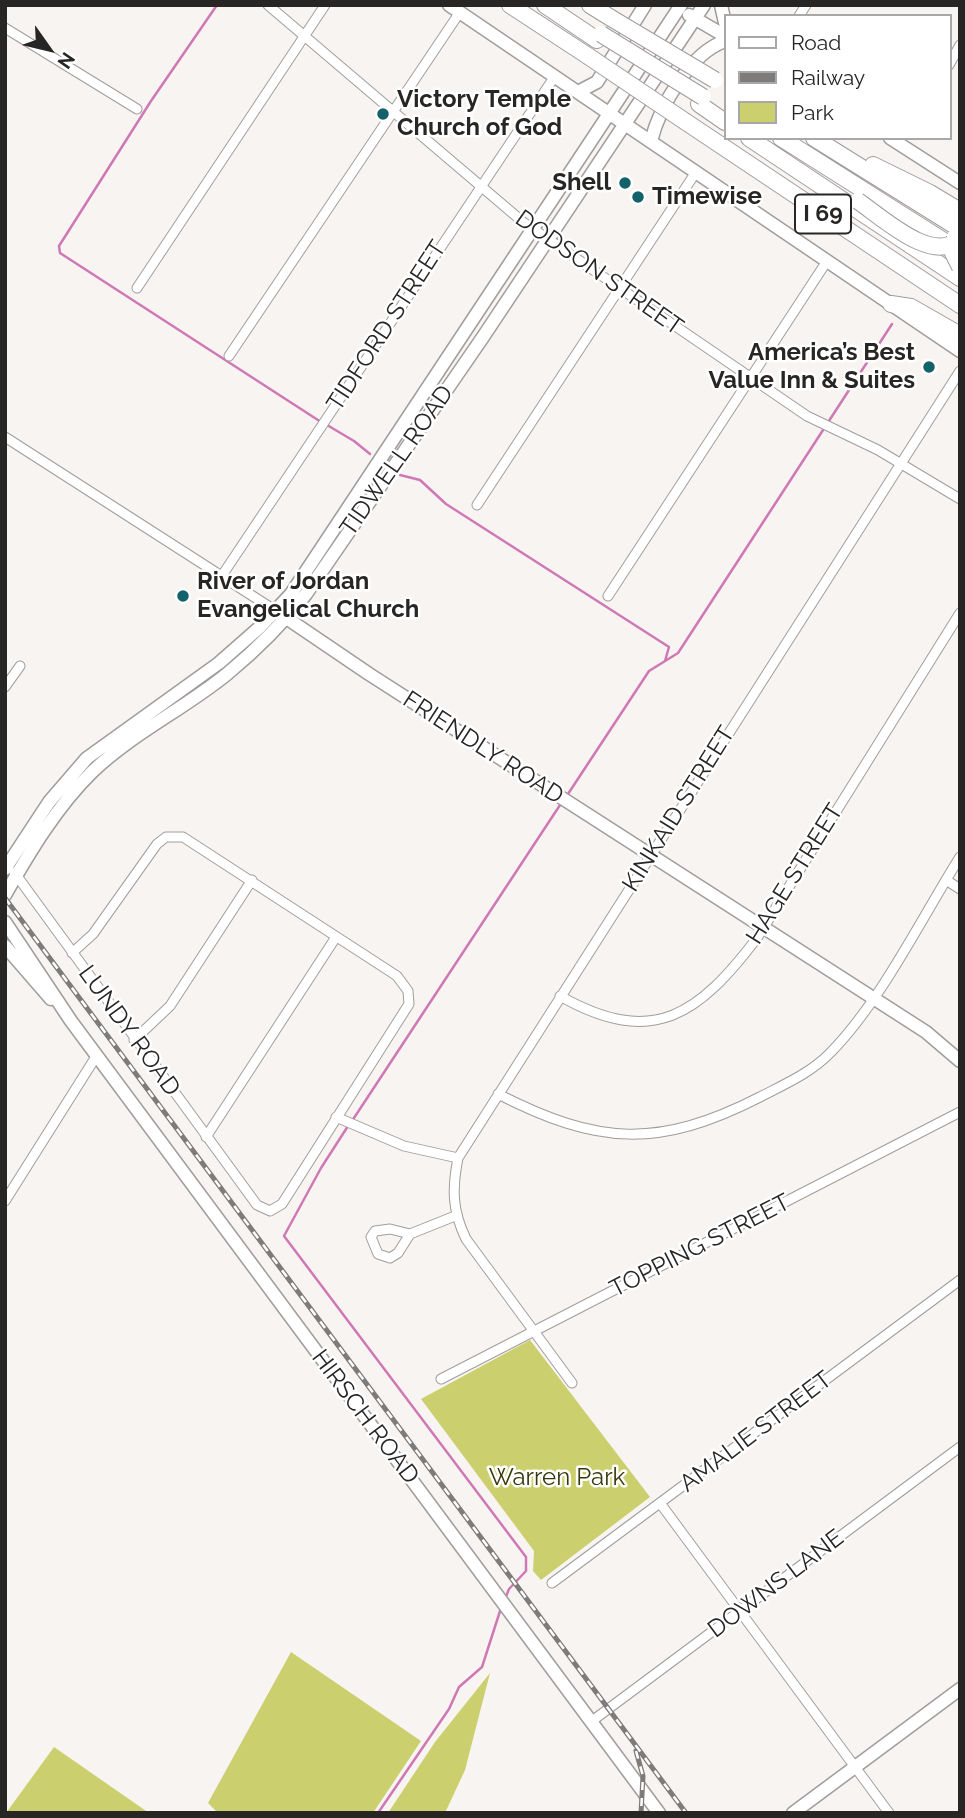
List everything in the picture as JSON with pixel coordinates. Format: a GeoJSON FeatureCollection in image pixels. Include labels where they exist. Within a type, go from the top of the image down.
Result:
{"type":"FeatureCollection","features":[{"type":"Feature","properties":{"kind":"highway","name":"I 69"},"geometry":{"type":"LineString","coordinates":[[510,5],[960,304]]}},
{"type":"Feature","properties":{"kind":"highway"},"geometry":{"type":"LineString","coordinates":[[545,5],[701,100],[724,119]]}},
{"type":"Feature","properties":{"kind":"highway"},"geometry":{"type":"LineString","coordinates":[[553,5],[599,37]]}},
{"type":"Feature","properties":{"kind":"highway"},"geometry":{"type":"LineString","coordinates":[[590,5],[720,83]]}},
{"type":"Feature","properties":{"kind":"highway"},"geometry":{"type":"LineString","coordinates":[[701,100],[724,110]]}},
{"type":"Feature","properties":{"kind":"highway","name":"I 69"},"geometry":{"type":"LineString","coordinates":[[752,140],[960,278]]}},
{"type":"Feature","properties":{"kind":"highway"},"geometry":{"type":"LineString","coordinates":[[761,140],[933,242],[959,240]]}},
{"type":"Feature","properties":{"kind":"highway"},"geometry":{"type":"LineString","coordinates":[[771,140],[860,200]]}},
{"type":"Feature","properties":{"kind":"highway"},"geometry":{"type":"LineString","coordinates":[[784,140],[959,240]]}},
{"type":"Feature","properties":{"kind":"highway","name":"I 69"},"geometry":{"type":"LineString","coordinates":[[817,140],[841,154],[959,240]]}},
{"type":"Feature","properties":{"kind":"highway"},"geometry":{"type":"LineString","coordinates":[[841,154],[885,169],[960,211]]}},
{"type":"Feature","properties":{"kind":"highway"},"geometry":{"type":"LineString","coordinates":[[959,240],[953,253],[960,267]]}},
{"type":"Feature","properties":{"kind":"highway"},"geometry":{"type":"LineString","coordinates":[[891,304],[911,307],[960,335]]}},
{"type":"Feature","properties":{"kind":"main road"},"geometry":{"type":"LineString","coordinates":[[578,92],[597,82],[645,5]]}},
{"type":"Feature","properties":{"kind":"main road","name":"TIDWELL ROAD"},"geometry":{"type":"LineString","coordinates":[[5,895],[9,867],[51,824],[88,767],[111,738],[183,696],[219,663],[281,614],[303,578],[483,337],[704,5]]}},
{"type":"Feature","properties":{"kind":"main road"},"geometry":{"type":"LineString","coordinates":[[678,6],[724,37]]}},
{"type":"Feature","properties":{"kind":"main road","name":"TIDWELL ROAD"},"geometry":{"type":"LineString","coordinates":[[354,513],[466,326],[533,230],[678,6]]}},
{"type":"Feature","properties":{"kind":"main road"},"geometry":{"type":"LineString","coordinates":[[454,9],[960,351]]}},
{"type":"Feature","properties":{"kind":"main road"},"geometry":{"type":"LineString","coordinates":[[651,141],[659,116],[697,56],[724,39]]}},
{"type":"Feature","properties":{"kind":"main road"},"geometry":{"type":"LineString","coordinates":[[907,143],[960,183]]}},
{"type":"Feature","properties":{"kind":"main road"},"geometry":{"type":"LineString","coordinates":[[466,326],[483,337]]}},
{"type":"Feature","properties":{"kind":"main road","name":"FRIENDLY ROAD"},"geometry":{"type":"LineString","coordinates":[[281,614],[649,856],[926,1032],[960,1061]]}},
{"type":"Feature","properties":{"kind":"main road","name":"HIRSCH ROAD"},"geometry":{"type":"LineString","coordinates":[[5,922],[71,1021],[659,1813]]}},
{"type":"Feature","properties":{"kind":"main road","name":"HIRSCH ROAD"},"geometry":{"type":"LineString","coordinates":[[5,946],[18,964],[71,1021]]}},
{"type":"Feature","properties":{"kind":"main road"},"geometry":{"type":"LineString","coordinates":[[793,1813],[960,1689]]}},
{"type":"Feature","properties":{"kind":"street","name":"DODSON STREET"},"geometry":{"type":"LineString","coordinates":[[268,5],[391,112],[547,240],[813,419],[900,462],[960,499]]}},
{"type":"Feature","properties":{"kind":"street"},"geometry":{"type":"LineString","coordinates":[[137,288],[325,5]]}},
{"type":"Feature","properties":{"kind":"street"},"geometry":{"type":"LineString","coordinates":[[229,356],[391,112],[454,9]]}},
{"type":"Feature","properties":{"kind":"street"},"geometry":{"type":"LineString","coordinates":[[5,28],[137,109]]}},
{"type":"Feature","properties":{"kind":"street"},"geometry":{"type":"LineString","coordinates":[[951,61],[960,45]]}},
{"type":"Feature","properties":{"kind":"street","name":"TIDFORD STREET"},"geometry":{"type":"LineString","coordinates":[[221,576],[555,76]]}},
{"type":"Feature","properties":{"kind":"street"},"geometry":{"type":"LineString","coordinates":[[477,505],[696,172]]}},
{"type":"Feature","properties":{"kind":"street"},"geometry":{"type":"LineString","coordinates":[[608,596],[827,261]]}},
{"type":"Feature","properties":{"kind":"street","name":"KINKAID STREET"},"geometry":{"type":"LineString","coordinates":[[455,1216],[452,1191],[458,1158],[960,371]]}},
{"type":"Feature","properties":{"kind":"street","name":"FRIENDLY ROAD"},"geometry":{"type":"LineString","coordinates":[[5,438],[281,614]]}},
{"type":"Feature","properties":{"kind":"street","name":"HAGE STREET"},"geometry":{"type":"LineString","coordinates":[[560,996],[582,1009],[614,1019],[647,1020],[680,1012],[720,984],[763,928],[960,613]]}},
{"type":"Feature","properties":{"kind":"street"},"geometry":{"type":"LineString","coordinates":[[5,687],[20,666]]}},
{"type":"Feature","properties":{"kind":"street"},"geometry":{"type":"LineString","coordinates":[[72,953],[93,934],[157,844],[166,837],[183,837],[252,880],[404,983],[409,1004],[403,1018],[340,1119],[404,1146],[458,1158]]}},
{"type":"Feature","properties":{"kind":"street"},"geometry":{"type":"LineString","coordinates":[[498,1094],[549,1118],[584,1130],[622,1135],[680,1129],[724,1115],[810,1070],[841,1042],[872,998],[960,857]]}},
{"type":"Feature","properties":{"kind":"street","name":"LUNDY ROAD"},"geometry":{"type":"LineString","coordinates":[[9,867],[253,1201],[270,1212],[282,1204],[340,1119]]}},
{"type":"Feature","properties":{"kind":"street"},"geometry":{"type":"LineString","coordinates":[[134,1040],[170,1006],[252,880]]}},
{"type":"Feature","properties":{"kind":"street"},"geometry":{"type":"LineString","coordinates":[[946,880],[960,889]]}},
{"type":"Feature","properties":{"kind":"street"},"geometry":{"type":"LineString","coordinates":[[206,1137],[337,937]]}},
{"type":"Feature","properties":{"kind":"street"},"geometry":{"type":"LineString","coordinates":[[5,1201],[97,1055]]}},
{"type":"Feature","properties":{"kind":"street","name":"TOPPING STREET"},"geometry":{"type":"LineString","coordinates":[[441,1379],[960,1112]]}},
{"type":"Feature","properties":{"kind":"street"},"geometry":{"type":"LineString","coordinates":[[410,1234],[455,1216],[470,1246],[572,1383]]}},
{"type":"Feature","properties":{"kind":"street","name":"AMALIE STREET"},"geometry":{"type":"LineString","coordinates":[[552,1583],[960,1280]]}},
{"type":"Feature","properties":{"kind":"street","name":"DOWNS LANE"},"geometry":{"type":"LineString","coordinates":[[592,1721],[960,1447]]}},
{"type":"Feature","properties":{"kind":"street"},"geometry":{"type":"LineString","coordinates":[[660,1503],[889,1813]]}},
{"type":"Feature","properties":{"kind":"green space","name":"Warren Park"},"geometry":{"type":"Polygon","coordinates":[[[530,1340],[650,1497],[541,1580],[533,1571],[534,1551],[421,1399],[530,1340]]]}},
{"type":"Feature","properties":{"kind":"green space"},"geometry":{"type":"Polygon","coordinates":[[[291,1652],[421,1741],[373,1813],[218,1813],[208,1803],[291,1652]]]}},
{"type":"Feature","properties":{"kind":"green space"},"geometry":{"type":"Polygon","coordinates":[[[490,1673],[465,1770],[445,1813],[388,1813],[435,1742],[490,1673]]]}},
{"type":"Feature","properties":{"kind":"green space"},"geometry":{"type":"Polygon","coordinates":[[[54,1747],[149,1813],[6,1813],[54,1747]]]}},
{"type":"Feature","properties":{"kind":"waterway"},"geometry":{"type":"LineString","coordinates":[[217,5],[151,101],[59,246],[60,253],[321,422]]}},
{"type":"Feature","properties":{"kind":"waterway"},"geometry":{"type":"LineString","coordinates":[[566,797],[649,671],[678,653],[892,324]]}},
{"type":"Feature","properties":{"kind":"waterway"},"geometry":{"type":"LineString","coordinates":[[327,425],[370,454]]}},
{"type":"Feature","properties":{"kind":"waterway"},"geometry":{"type":"LineString","coordinates":[[400,475],[420,480],[446,504],[669,647],[665,661]]}},
{"type":"Feature","properties":{"kind":"waterway"},"geometry":{"type":"LineString","coordinates":[[352,1121],[562,802]]}},
{"type":"Feature","properties":{"kind":"waterway"},"geometry":{"type":"LineString","coordinates":[[348,1126],[321,1168],[284,1236],[526,1557],[526,1571],[509,1589],[505,1599]]}},
{"type":"Feature","properties":{"kind":"waterway"},"geometry":{"type":"LineString","coordinates":[[378,1813],[449,1709],[459,1687],[482,1667],[501,1608]]}},
{"type":"Feature","properties":{"kind":"railway"},"geometry":{"type":"LineString","coordinates":[[5,898],[686,1813]]}},
{"type":"Feature","properties":{"kind":"railway"},"geometry":{"type":"LineString","coordinates":[[636,1751],[643,1776],[641,1813]]}},
{"type":"Feature","properties":{"kind":"place","name":"Victory Temple Church of God"},"geometry":{"type":"Point","coordinates":[383,114]}},
{"type":"Feature","properties":{"kind":"place","name":"Shell"},"geometry":{"type":"Point","coordinates":[625,183]}},
{"type":"Feature","properties":{"kind":"place","name":"Timewise"},"geometry":{"type":"Point","coordinates":[638,197]}},
{"type":"Feature","properties":{"kind":"place","name":"America’s Best Value Inn & Suites"},"geometry":{"type":"Point","coordinates":[929,367]}},
{"type":"Feature","properties":{"kind":"place","name":"River of Jordan Evangelical Church"},"geometry":{"type":"Point","coordinates":[183,596]}}]}
